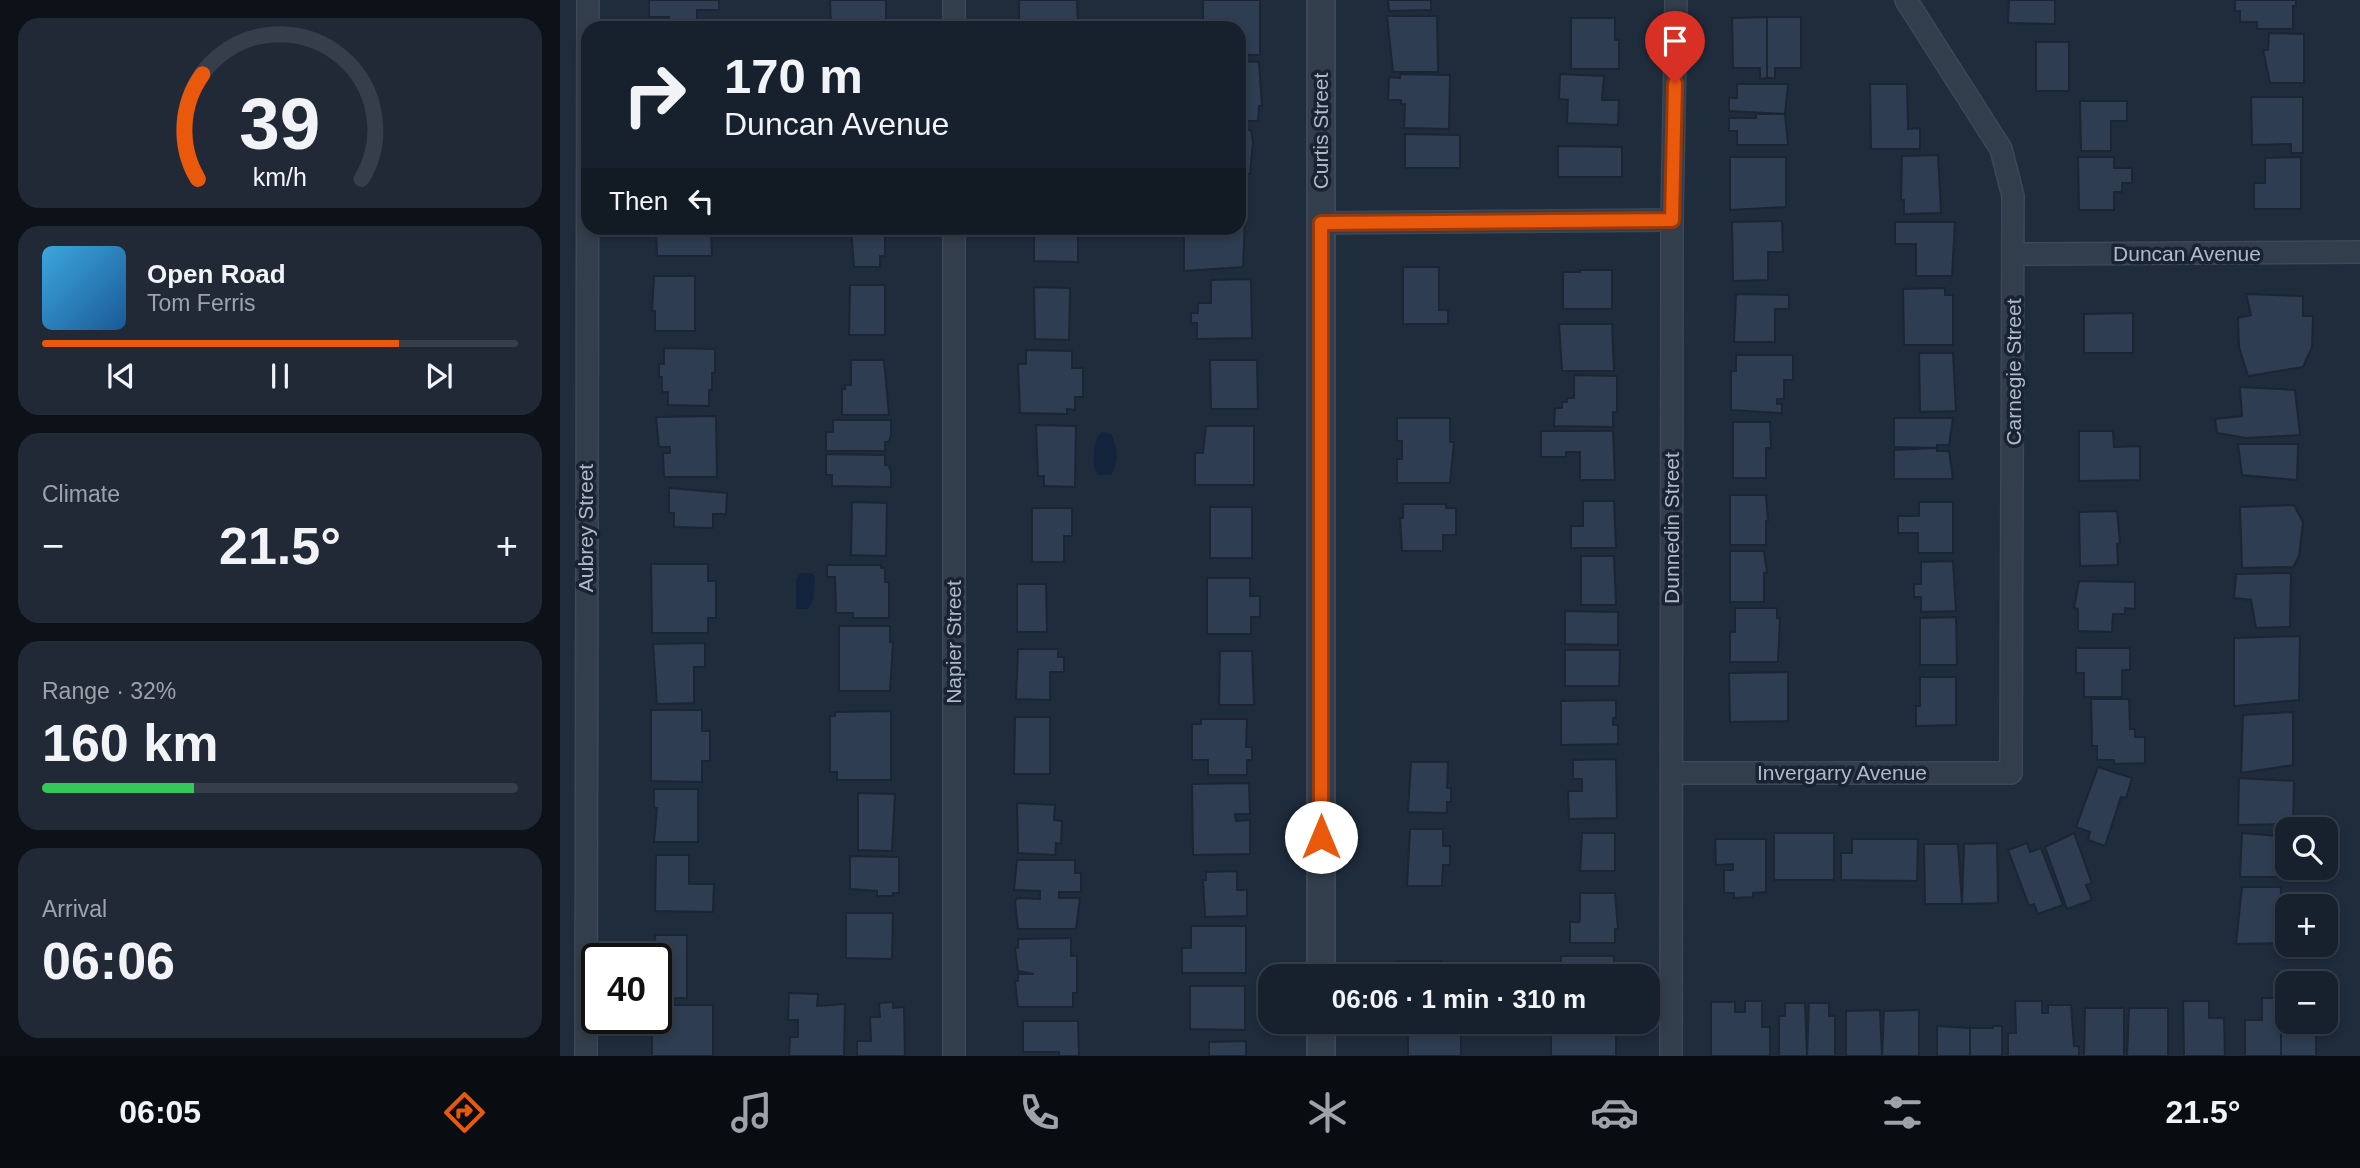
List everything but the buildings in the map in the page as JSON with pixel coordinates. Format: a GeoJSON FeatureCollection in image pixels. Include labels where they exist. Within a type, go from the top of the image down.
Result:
{"type":"FeatureCollection","features":[{"type":"Feature","properties":{"kind":"street","name":"Aubrey Street"},"geometry":{"type":"LineString","coordinates":[[588,0],[588,21]]}},
{"type":"Feature","properties":{"kind":"street"},"geometry":{"type":"LineString","coordinates":[[954,0],[954,21]]}},
{"type":"Feature","properties":{"kind":"street","name":"Curtis Street"},"geometry":{"type":"LineString","coordinates":[[1321,0],[1321,964]]}},
{"type":"Feature","properties":{"kind":"street","name":"Dunnedin Street"},"geometry":{"type":"LineString","coordinates":[[1671,1056],[1672,220],[1676,0]]}},
{"type":"Feature","properties":{"kind":"street","name":"Carnegie Street"},"geometry":{"type":"LineString","coordinates":[[1906,0],[2001,149],[2013,196],[2015,254],[2011,773]]}},
{"type":"Feature","properties":{"kind":"street"},"geometry":{"type":"LineString","coordinates":[[1321,223],[1672,220]]}},
{"type":"Feature","properties":{"kind":"street","name":"Aubrey Street"},"geometry":{"type":"LineString","coordinates":[[586,1056],[588,235]]}},
{"type":"Feature","properties":{"kind":"street","name":"Napier Street"},"geometry":{"type":"LineString","coordinates":[[954,235],[954,1056]]}},
{"type":"Feature","properties":{"kind":"street","name":"Duncan Avenue"},"geometry":{"type":"LineString","coordinates":[[2015,254],[2360,252]]}},
{"type":"Feature","properties":{"kind":"street","name":"Invergarry Avenue"},"geometry":{"type":"LineString","coordinates":[[1672,773],[2011,773]]}},
{"type":"Feature","properties":{"kind":"street"},"geometry":{"type":"LineString","coordinates":[[1321,1034],[1321,1056]]}},
{"type":"Feature","properties":{"kind":"water"},"geometry":{"type":"Polygon","coordinates":[[[1102,432],[1111,434],[1115,444],[1116,460],[1111,475],[1098,475],[1094,465],[1094,446],[1102,432]]]}},
{"type":"Feature","properties":{"kind":"water"},"geometry":{"type":"Polygon","coordinates":[[[801,573],[811,573],[815,577],[813,601],[808,609],[796,609],[796,579],[801,573]]]}},
{"type":"Feature","properties":{"kind":"route"},"geometry":{"type":"LineString","coordinates":[[1321,837],[1321,223],[1672,220],[1675,83]]}}]}
